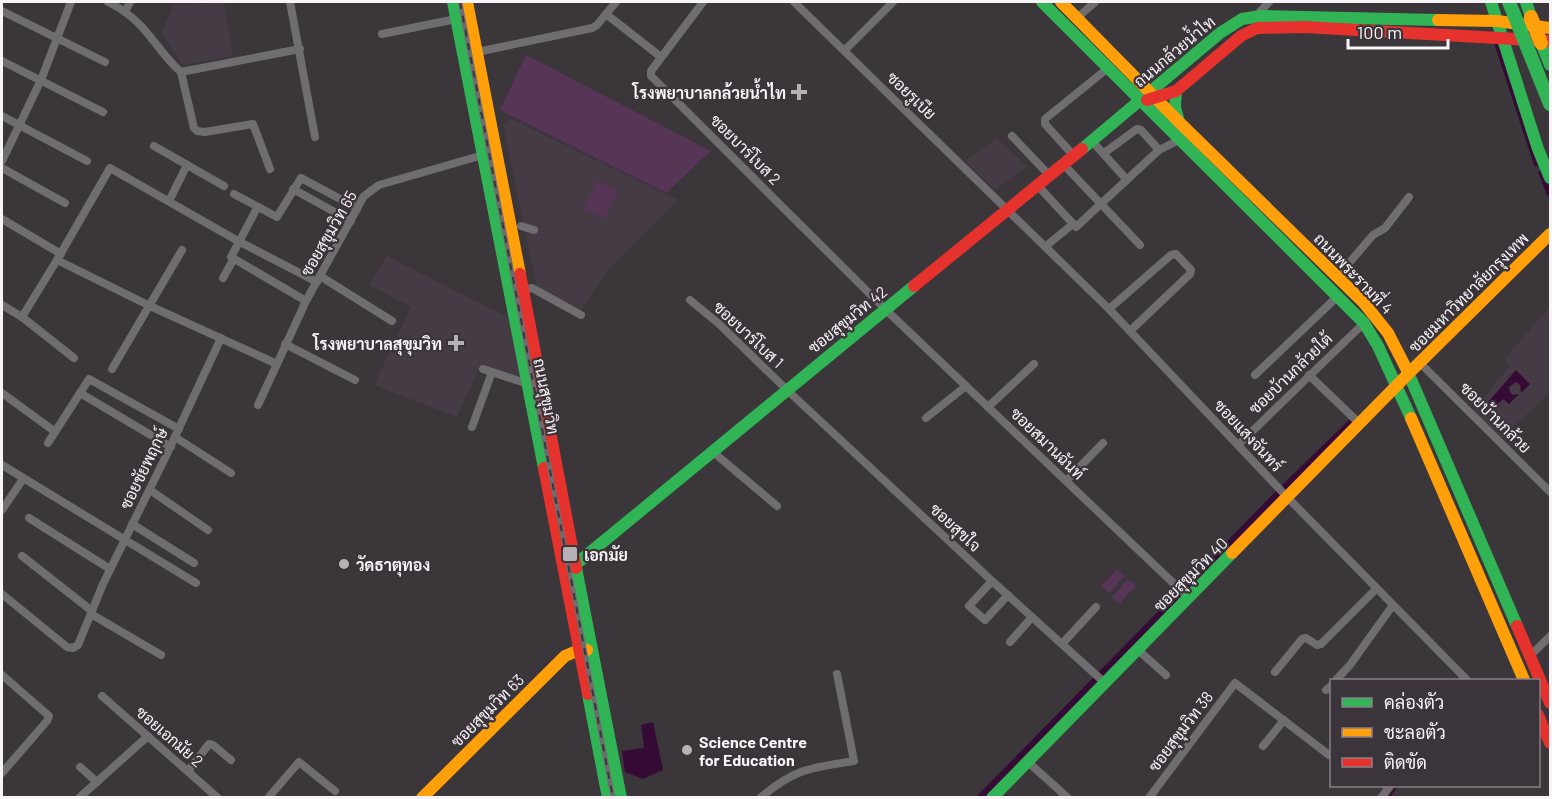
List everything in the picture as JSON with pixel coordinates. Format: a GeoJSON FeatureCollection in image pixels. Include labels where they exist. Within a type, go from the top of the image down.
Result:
{"type":"FeatureCollection","features":[{"type":"Feature","properties":{"kind":"main road","name":"ถนนสุขุมวิท"},"geometry":{"type":"LineString","coordinates":[[453,2],[483,155],[524,328],[586,650],[608,798]]}},
{"type":"Feature","properties":{"kind":"main road","name":"ถนนสุขุมวิท"},"geometry":{"type":"LineString","coordinates":[[467,2],[524,289],[528,384],[570,565]]}},
{"type":"Feature","properties":{"kind":"main road","name":"ถนนพระรามที่ 4"},"geometry":{"type":"LineString","coordinates":[[1042,2],[1108,68],[1179,122],[1364,303],[1388,333],[1409,373],[1551,703]]}},
{"type":"Feature","properties":{"kind":"main road","name":"ถนนพระรามที่ 4"},"geometry":{"type":"LineString","coordinates":[[1061,2],[1148,97],[1179,140],[1364,323],[1378,346],[1396,386],[1521,679]]}},
{"type":"Feature","properties":{"kind":"main road"},"geometry":{"type":"LineString","coordinates":[[1491,2],[1538,149],[1551,178]]}},
{"type":"Feature","properties":{"kind":"main road"},"geometry":{"type":"LineString","coordinates":[[1509,2],[1551,104]]}},
{"type":"Feature","properties":{"kind":"main road"},"geometry":{"type":"LineString","coordinates":[[1526,2],[1551,64]]}},
{"type":"Feature","properties":{"kind":"main road","name":"ถนนกล้วยน้ำไท"},"geometry":{"type":"LineString","coordinates":[[1148,97],[1220,33],[1242,19],[1305,27],[1551,41]]}},
{"type":"Feature","properties":{"kind":"main road","name":"ถนนกล้วยน้ำไท"},"geometry":{"type":"LineString","coordinates":[[1148,97],[1176,92],[1257,22],[1497,21],[1551,28]]}},
{"type":"Feature","properties":{"kind":"main road"},"geometry":{"type":"LineString","coordinates":[[1176,92],[1175,107],[1179,122]]}},
{"type":"Feature","properties":{"kind":"main road","name":"ซอยสุขุมวิท 42"},"geometry":{"type":"LineString","coordinates":[[570,565],[713,452],[1091,140],[1148,97]]}},
{"type":"Feature","properties":{"kind":"main road","name":"ซอยมหาวิทยาลัยกรุงเทพ"},"geometry":{"type":"LineString","coordinates":[[1409,373],[1551,234]]}},
{"type":"Feature","properties":{"kind":"main road","name":"ซอยสุขุมวิท 40"},"geometry":{"type":"LineString","coordinates":[[992,798],[1028,762],[1101,680],[1138,650],[1185,594],[1288,498],[1409,373]]}},
{"type":"Feature","properties":{"kind":"main road","name":"ถนนสุขุมวิท"},"geometry":{"type":"LineString","coordinates":[[586,650],[621,798]]}},
{"type":"Feature","properties":{"kind":"main road","name":"ซอยสุขุมวิท 63"},"geometry":{"type":"LineString","coordinates":[[422,798],[565,656],[586,650]]}},
{"type":"Feature","properties":{"kind":"main road"},"geometry":{"type":"LineString","coordinates":[[1521,679],[1530,656]]}},
{"type":"Feature","properties":{"kind":"main road"},"geometry":{"type":"LineString","coordinates":[[1540,717],[1551,743]]}},
{"type":"Feature","properties":{"kind":"street"},"geometry":{"type":"LineString","coordinates":[[2,161],[41,80],[71,2]]}},
{"type":"Feature","properties":{"kind":"street"},"geometry":{"type":"LineString","coordinates":[[108,2],[125,12],[152,38],[168,61],[181,72],[187,112],[194,128],[199,132],[253,124],[270,169]]}},
{"type":"Feature","properties":{"kind":"street"},"geometry":{"type":"LineString","coordinates":[[125,12],[129,2]]}},
{"type":"Feature","properties":{"kind":"street"},"geometry":{"type":"LineString","coordinates":[[290,2],[315,137]]}},
{"type":"Feature","properties":{"kind":"street"},"geometry":{"type":"LineString","coordinates":[[477,52],[592,28],[616,2]]}},
{"type":"Feature","properties":{"kind":"street","name":"ซอยบาร์โบส 2"},"geometry":{"type":"LineString","coordinates":[[703,2],[651,71],[651,76],[885,309]]}},
{"type":"Feature","properties":{"kind":"street","name":"ซอยรูเบีย"},"geometry":{"type":"LineString","coordinates":[[794,2],[1009,210]]}},
{"type":"Feature","properties":{"kind":"street"},"geometry":{"type":"LineString","coordinates":[[845,50],[893,2]]}},
{"type":"Feature","properties":{"kind":"street"},"geometry":{"type":"LineString","coordinates":[[1077,18],[1095,2]]}},
{"type":"Feature","properties":{"kind":"street"},"geometry":{"type":"LineString","coordinates":[[1257,22],[1269,2]]}},
{"type":"Feature","properties":{"kind":"street"},"geometry":{"type":"LineString","coordinates":[[2,11],[105,62]]}},
{"type":"Feature","properties":{"kind":"street"},"geometry":{"type":"LineString","coordinates":[[606,14],[661,57]]}},
{"type":"Feature","properties":{"kind":"street"},"geometry":{"type":"LineString","coordinates":[[382,34],[456,19]]}},
{"type":"Feature","properties":{"kind":"street"},"geometry":{"type":"LineString","coordinates":[[181,72],[300,49]]}},
{"type":"Feature","properties":{"kind":"street"},"geometry":{"type":"LineString","coordinates":[[2,61],[102,112]]}},
{"type":"Feature","properties":{"kind":"street"},"geometry":{"type":"LineString","coordinates":[[1108,68],[1045,119],[1045,124],[1099,204],[1140,245]]}},
{"type":"Feature","properties":{"kind":"street"},"geometry":{"type":"LineString","coordinates":[[2,116],[87,161]]}},
{"type":"Feature","properties":{"kind":"street"},"geometry":{"type":"LineString","coordinates":[[1104,153],[1137,129],[1141,130],[1159,150]]}},
{"type":"Feature","properties":{"kind":"street"},"geometry":{"type":"LineString","coordinates":[[1012,136],[1050,176]]}},
{"type":"Feature","properties":{"kind":"street"},"geometry":{"type":"LineString","coordinates":[[1091,140],[1127,180]]}},
{"type":"Feature","properties":{"kind":"street"},"geometry":{"type":"LineString","coordinates":[[1038,186],[1076,227],[1159,150],[1179,140]]}},
{"type":"Feature","properties":{"kind":"street"},"geometry":{"type":"LineString","coordinates":[[154,146],[224,186]]}},
{"type":"Feature","properties":{"kind":"street","name":"ซอยสุขุมวิท 65"},"geometry":{"type":"LineString","coordinates":[[258,405],[306,301],[364,196],[379,185],[483,155]]}},
{"type":"Feature","properties":{"kind":"street"},"geometry":{"type":"LineString","coordinates":[[169,201],[187,165]]}},
{"type":"Feature","properties":{"kind":"street"},"geometry":{"type":"LineString","coordinates":[[2,168],[65,202]]}},
{"type":"Feature","properties":{"kind":"street"},"geometry":{"type":"LineString","coordinates":[[22,317],[110,168],[238,241],[319,279],[392,321]]}},
{"type":"Feature","properties":{"kind":"street"},"geometry":{"type":"LineString","coordinates":[[234,194],[277,217],[299,179],[303,179],[357,208]]}},
{"type":"Feature","properties":{"kind":"street"},"geometry":{"type":"LineString","coordinates":[[293,189],[351,221]]}},
{"type":"Feature","properties":{"kind":"street"},"geometry":{"type":"LineString","coordinates":[[1337,277],[1373,235],[1385,228],[1409,197]]}},
{"type":"Feature","properties":{"kind":"street"},"geometry":{"type":"LineString","coordinates":[[258,208],[231,254],[233,260],[306,301]]}},
{"type":"Feature","properties":{"kind":"street","name":"ซอยแสงจันทร์"},"geometry":{"type":"LineString","coordinates":[[1009,210],[1110,309],[1463,679]]}},
{"type":"Feature","properties":{"kind":"street"},"geometry":{"type":"LineString","coordinates":[[2,219],[59,257],[150,306],[277,364]]}},
{"type":"Feature","properties":{"kind":"street"},"geometry":{"type":"LineString","coordinates":[[1046,246],[1073,224]]}},
{"type":"Feature","properties":{"kind":"street"},"geometry":{"type":"LineString","coordinates":[[521,226],[534,231]]}},
{"type":"Feature","properties":{"kind":"street"},"geometry":{"type":"LineString","coordinates":[[112,369],[182,250]]}},
{"type":"Feature","properties":{"kind":"street"},"geometry":{"type":"LineString","coordinates":[[1110,309],[1173,254],[1191,270],[1190,274],[1130,331]]}},
{"type":"Feature","properties":{"kind":"street"},"geometry":{"type":"LineString","coordinates":[[223,278],[233,260]]}},
{"type":"Feature","properties":{"kind":"street"},"geometry":{"type":"LineString","coordinates":[[524,289],[532,288],[581,315]]}},
{"type":"Feature","properties":{"kind":"street"},"geometry":{"type":"LineString","coordinates":[[1255,375],[1338,296]]}},
{"type":"Feature","properties":{"kind":"street","name":"ซอยบาร์โบส 1"},"geometry":{"type":"LineString","coordinates":[[690,300],[718,323],[787,390]]}},
{"type":"Feature","properties":{"kind":"street"},"geometry":{"type":"LineString","coordinates":[[2,305],[22,317],[74,358]]}},
{"type":"Feature","properties":{"kind":"street","name":"ซอยสมานฉันท์"},"geometry":{"type":"LineString","coordinates":[[885,309],[1185,594]]}},
{"type":"Feature","properties":{"kind":"street","name":"ซอยบ้านกล้วยใต้"},"geometry":{"type":"LineString","coordinates":[[1238,445],[1364,323]]}},
{"type":"Feature","properties":{"kind":"street","name":"ซอยชัยพฤกษ์"},"geometry":{"type":"LineString","coordinates":[[91,612],[171,447],[220,339]]}},
{"type":"Feature","properties":{"kind":"street"},"geometry":{"type":"LineString","coordinates":[[285,344],[355,380]]}},
{"type":"Feature","properties":{"kind":"street","name":"ซอยบ้านกล้วย"},"geometry":{"type":"LineString","coordinates":[[1420,363],[1551,492]]}},
{"type":"Feature","properties":{"kind":"street"},"geometry":{"type":"LineString","coordinates":[[988,407],[1034,364]]}},
{"type":"Feature","properties":{"kind":"street"},"geometry":{"type":"LineString","coordinates":[[472,427],[488,371],[528,384]]}},
{"type":"Feature","properties":{"kind":"street"},"geometry":{"type":"LineString","coordinates":[[1309,375],[1360,424]]}},
{"type":"Feature","properties":{"kind":"street"},"geometry":{"type":"LineString","coordinates":[[48,443],[89,379],[177,433],[231,473]]}},
{"type":"Feature","properties":{"kind":"street"},"geometry":{"type":"LineString","coordinates":[[926,418],[966,386]]}},
{"type":"Feature","properties":{"kind":"street","name":"ซอยสุขใจ"},"geometry":{"type":"LineString","coordinates":[[787,390],[1101,680]]}},
{"type":"Feature","properties":{"kind":"street"},"geometry":{"type":"LineString","coordinates":[[2,393],[54,431]]}},
{"type":"Feature","properties":{"kind":"street"},"geometry":{"type":"LineString","coordinates":[[80,393],[171,447]]}},
{"type":"Feature","properties":{"kind":"street"},"geometry":{"type":"LineString","coordinates":[[1066,481],[1103,443]]}},
{"type":"Feature","properties":{"kind":"street"},"geometry":{"type":"LineString","coordinates":[[713,452],[777,506]]}},
{"type":"Feature","properties":{"kind":"street"},"geometry":{"type":"LineString","coordinates":[[2,465],[196,584]]}},
{"type":"Feature","properties":{"kind":"street"},"geometry":{"type":"LineString","coordinates":[[2,510],[23,479]]}},
{"type":"Feature","properties":{"kind":"street"},"geometry":{"type":"LineString","coordinates":[[150,490],[208,530]]}},
{"type":"Feature","properties":{"kind":"street"},"geometry":{"type":"LineString","coordinates":[[29,518],[110,569]]}},
{"type":"Feature","properties":{"kind":"street"},"geometry":{"type":"LineString","coordinates":[[132,524],[194,563]]}},
{"type":"Feature","properties":{"kind":"street"},"geometry":{"type":"LineString","coordinates":[[22,556],[91,612],[161,655]]}},
{"type":"Feature","properties":{"kind":"street"},"geometry":{"type":"LineString","coordinates":[[992,581],[969,606],[985,620],[1008,595]]}},
{"type":"Feature","properties":{"kind":"street"},"geometry":{"type":"LineString","coordinates":[[1275,672],[1302,639],[1306,638],[1317,645],[1321,644],[1376,589]]}},
{"type":"Feature","properties":{"kind":"street"},"geometry":{"type":"LineString","coordinates":[[2,594],[67,647],[73,648],[78,645],[91,612]]}},
{"type":"Feature","properties":{"kind":"street"},"geometry":{"type":"LineString","coordinates":[[1338,679],[1393,605]]}},
{"type":"Feature","properties":{"kind":"street"},"geometry":{"type":"LineString","coordinates":[[1062,644],[1096,607]]}},
{"type":"Feature","properties":{"kind":"street"},"geometry":{"type":"LineString","coordinates":[[1010,642],[1032,617]]}},
{"type":"Feature","properties":{"kind":"street"},"geometry":{"type":"LineString","coordinates":[[1530,656],[1549,642]]}},
{"type":"Feature","properties":{"kind":"street"},"geometry":{"type":"LineString","coordinates":[[1138,650],[1166,675]]}},
{"type":"Feature","properties":{"kind":"street"},"geometry":{"type":"LineString","coordinates":[[760,798],[776,784],[805,769],[854,761],[837,674]]}},
{"type":"Feature","properties":{"kind":"street"},"geometry":{"type":"LineString","coordinates":[[2,675],[49,716],[2,774]]}},
{"type":"Feature","properties":{"kind":"street","name":"ซอยสุขุมวิท 38"},"geometry":{"type":"LineString","coordinates":[[1149,798],[1234,683],[1284,720]]}},
{"type":"Feature","properties":{"kind":"street","name":"ซอยเอกมัย 2"},"geometry":{"type":"LineString","coordinates":[[102,696],[218,798]]}},
{"type":"Feature","properties":{"kind":"street"},"geometry":{"type":"LineString","coordinates":[[1263,746],[1284,720],[1329,755]]}},
{"type":"Feature","properties":{"kind":"street"},"geometry":{"type":"LineString","coordinates":[[79,798],[148,736]]}},
{"type":"Feature","properties":{"kind":"street"},"geometry":{"type":"LineString","coordinates":[[188,771],[209,744],[231,760]]}},
{"type":"Feature","properties":{"kind":"street"},"geometry":{"type":"LineString","coordinates":[[268,798],[299,762],[335,790]]}},
{"type":"Feature","properties":{"kind":"street"},"geometry":{"type":"LineString","coordinates":[[1028,762],[1068,798]]}},
{"type":"Feature","properties":{"kind":"street"},"geometry":{"type":"LineString","coordinates":[[80,767],[96,782]]}},
{"type":"Feature","properties":{"kind":"shaded area"},"geometry":{"type":"Polygon","coordinates":[[[224,2],[233,56],[182,65],[161,33],[174,5],[224,2]]]}},
{"type":"Feature","properties":{"kind":"shaded area"},"geometry":{"type":"Polygon","coordinates":[[[526,55],[711,151],[666,193],[500,110],[526,55]]]}},
{"type":"Feature","properties":{"kind":"shaded area"},"geometry":{"type":"Polygon","coordinates":[[[510,118],[678,200],[605,274],[581,310],[537,288],[503,125],[510,118]]]}},
{"type":"Feature","properties":{"kind":"shaded area"},"geometry":{"type":"Polygon","coordinates":[[[997,138],[1027,166],[995,190],[965,161],[997,138]]]}},
{"type":"Feature","properties":{"kind":"shaded area"},"geometry":{"type":"Polygon","coordinates":[[[598,181],[618,191],[604,219],[584,209],[598,181]]]}},
{"type":"Feature","properties":{"kind":"shaded area","name":"โรงพยาบาลสุขุมวิท"},"geometry":{"type":"Polygon","coordinates":[[[387,256],[515,321],[521,378],[480,366],[457,417],[374,385],[411,307],[369,285],[387,256]]]}},
{"type":"Feature","properties":{"kind":"shaded area"},"geometry":{"type":"Polygon","coordinates":[[[1550,307],[1550,392],[1501,439],[1472,411],[1510,366],[1504,359],[1550,307]]]}},
{"type":"Feature","properties":{"kind":"shaded area"},"geometry":{"type":"Polygon","coordinates":[[[1516,370],[1530,384],[1521,393],[1520,385],[1516,382],[1509,387],[1510,392],[1513,395],[1519,394],[1509,404],[1503,399],[1489,413],[1483,408],[1516,370]]]}},
{"type":"Feature","properties":{"kind":"shaded area"},"geometry":{"type":"Polygon","coordinates":[[[1117,569],[1125,576],[1109,593],[1101,586],[1117,569]]]}},
{"type":"Feature","properties":{"kind":"shaded area"},"geometry":{"type":"Polygon","coordinates":[[[1128,579],[1136,586],[1119,604],[1112,597],[1128,579]]]}},
{"type":"Feature","properties":{"kind":"shaded area"},"geometry":{"type":"Polygon","coordinates":[[[653,722],[663,770],[643,779],[625,772],[622,751],[644,748],[641,725],[653,722]]]}},
{"type":"Feature","properties":{"kind":"waterway"},"geometry":{"type":"LineString","coordinates":[[1498,44],[1537,163]]}},
{"type":"Feature","properties":{"kind":"waterway"},"geometry":{"type":"LineString","coordinates":[[1542,173],[1550,193]]}},
{"type":"Feature","properties":{"kind":"waterway"},"geometry":{"type":"LineString","coordinates":[[980,798],[1280,492],[1354,420]]}},
{"type":"Feature","properties":{"kind":"waterway"},"geometry":{"type":"LineString","coordinates":[[1388,798],[1396,787]]}},
{"type":"Feature","properties":{"kind":"railway"},"geometry":{"type":"LineString","coordinates":[[460,2],[613,798]]}},
{"type":"Feature","properties":{"kind":"traffic: fast"},"geometry":{"type":"LineString","coordinates":[[453,2],[544,468]]}},
{"type":"Feature","properties":{"kind":"traffic: fast"},"geometry":{"type":"LineString","coordinates":[[1042,2],[1364,323],[1378,346],[1411,418]]}},
{"type":"Feature","properties":{"kind":"traffic: fast"},"geometry":{"type":"LineString","coordinates":[[1491,2],[1538,149],[1550,178]]}},
{"type":"Feature","properties":{"kind":"traffic: fast"},"geometry":{"type":"LineString","coordinates":[[1509,2],[1550,104]]}},
{"type":"Feature","properties":{"kind":"traffic: fast"},"geometry":{"type":"LineString","coordinates":[[1526,2],[1531,17]]}},
{"type":"Feature","properties":{"kind":"traffic: fast"},"geometry":{"type":"LineString","coordinates":[[1082,149],[1220,33],[1242,19],[1261,16],[1438,20]]}},
{"type":"Feature","properties":{"kind":"traffic: fast"},"geometry":{"type":"LineString","coordinates":[[1541,43],[1550,65]]}},
{"type":"Feature","properties":{"kind":"traffic: fast"},"geometry":{"type":"LineString","coordinates":[[1176,91],[1175,107],[1179,122]]}},
{"type":"Feature","properties":{"kind":"traffic: fast"},"geometry":{"type":"LineString","coordinates":[[576,564],[914,286]]}},
{"type":"Feature","properties":{"kind":"traffic: fast"},"geometry":{"type":"LineString","coordinates":[[1407,370],[1517,626]]}},
{"type":"Feature","properties":{"kind":"traffic: fast"},"geometry":{"type":"LineString","coordinates":[[992,798],[1232,553]]}},
{"type":"Feature","properties":{"kind":"traffic: fast"},"geometry":{"type":"LineString","coordinates":[[576,568],[621,798]]}},
{"type":"Feature","properties":{"kind":"traffic: fast"},"geometry":{"type":"LineString","coordinates":[[588,694],[608,798]]}},
{"type":"Feature","properties":{"kind":"traffic: slow"},"geometry":{"type":"LineString","coordinates":[[467,2],[520,274]]}},
{"type":"Feature","properties":{"kind":"traffic: slow"},"geometry":{"type":"LineString","coordinates":[[1061,2],[1179,122],[1364,303],[1388,333],[1407,370]]}},
{"type":"Feature","properties":{"kind":"traffic: slow"},"geometry":{"type":"LineString","coordinates":[[1531,17],[1541,43]]}},
{"type":"Feature","properties":{"kind":"traffic: slow"},"geometry":{"type":"LineString","coordinates":[[1438,20],[1497,21],[1550,28]]}},
{"type":"Feature","properties":{"kind":"traffic: slow"},"geometry":{"type":"LineString","coordinates":[[1232,553],[1550,234]]}},
{"type":"Feature","properties":{"kind":"traffic: slow"},"geometry":{"type":"LineString","coordinates":[[1411,418],[1524,679]]}},
{"type":"Feature","properties":{"kind":"traffic: slow"},"geometry":{"type":"LineString","coordinates":[[422,798],[565,656],[579,650],[587,650]]}},
{"type":"Feature","properties":{"kind":"traffic: jam"},"geometry":{"type":"LineString","coordinates":[[1147,100],[1176,91],[1241,36],[1257,28],[1305,27],[1550,41]]}},
{"type":"Feature","properties":{"kind":"traffic: jam"},"geometry":{"type":"LineString","coordinates":[[914,286],[1082,149]]}},
{"type":"Feature","properties":{"kind":"traffic: jam"},"geometry":{"type":"LineString","coordinates":[[520,274],[576,568]]}},
{"type":"Feature","properties":{"kind":"traffic: jam"},"geometry":{"type":"LineString","coordinates":[[544,468],[588,694]]}},
{"type":"Feature","properties":{"kind":"traffic: jam"},"geometry":{"type":"LineString","coordinates":[[1517,626],[1540,679]]}},
{"type":"Feature","properties":{"kind":"traffic: jam"},"geometry":{"type":"LineString","coordinates":[[1540,680],[1550,703]]}},
{"type":"Feature","properties":{"kind":"traffic: jam"},"geometry":{"type":"LineString","coordinates":[[1540,720],[1550,743]]}},
{"type":"Feature","properties":{"kind":"place","name":"โรงพยาบาลกล้วยน้ำไท"},"geometry":{"type":"Point","coordinates":[799,92]}},
{"type":"Feature","properties":{"kind":"place","name":"โรงพยาบาลสุขุมวิท"},"geometry":{"type":"Point","coordinates":[456,343]}},
{"type":"Feature","properties":{"kind":"place","name":"เอกมัย"},"geometry":{"type":"Point","coordinates":[570,554]}},
{"type":"Feature","properties":{"kind":"place","name":"วัดธาตุทอง"},"geometry":{"type":"Point","coordinates":[344,564]}},
{"type":"Feature","properties":{"kind":"place","name":"Science Centre for Education"},"geometry":{"type":"Point","coordinates":[687,750]}}]}
